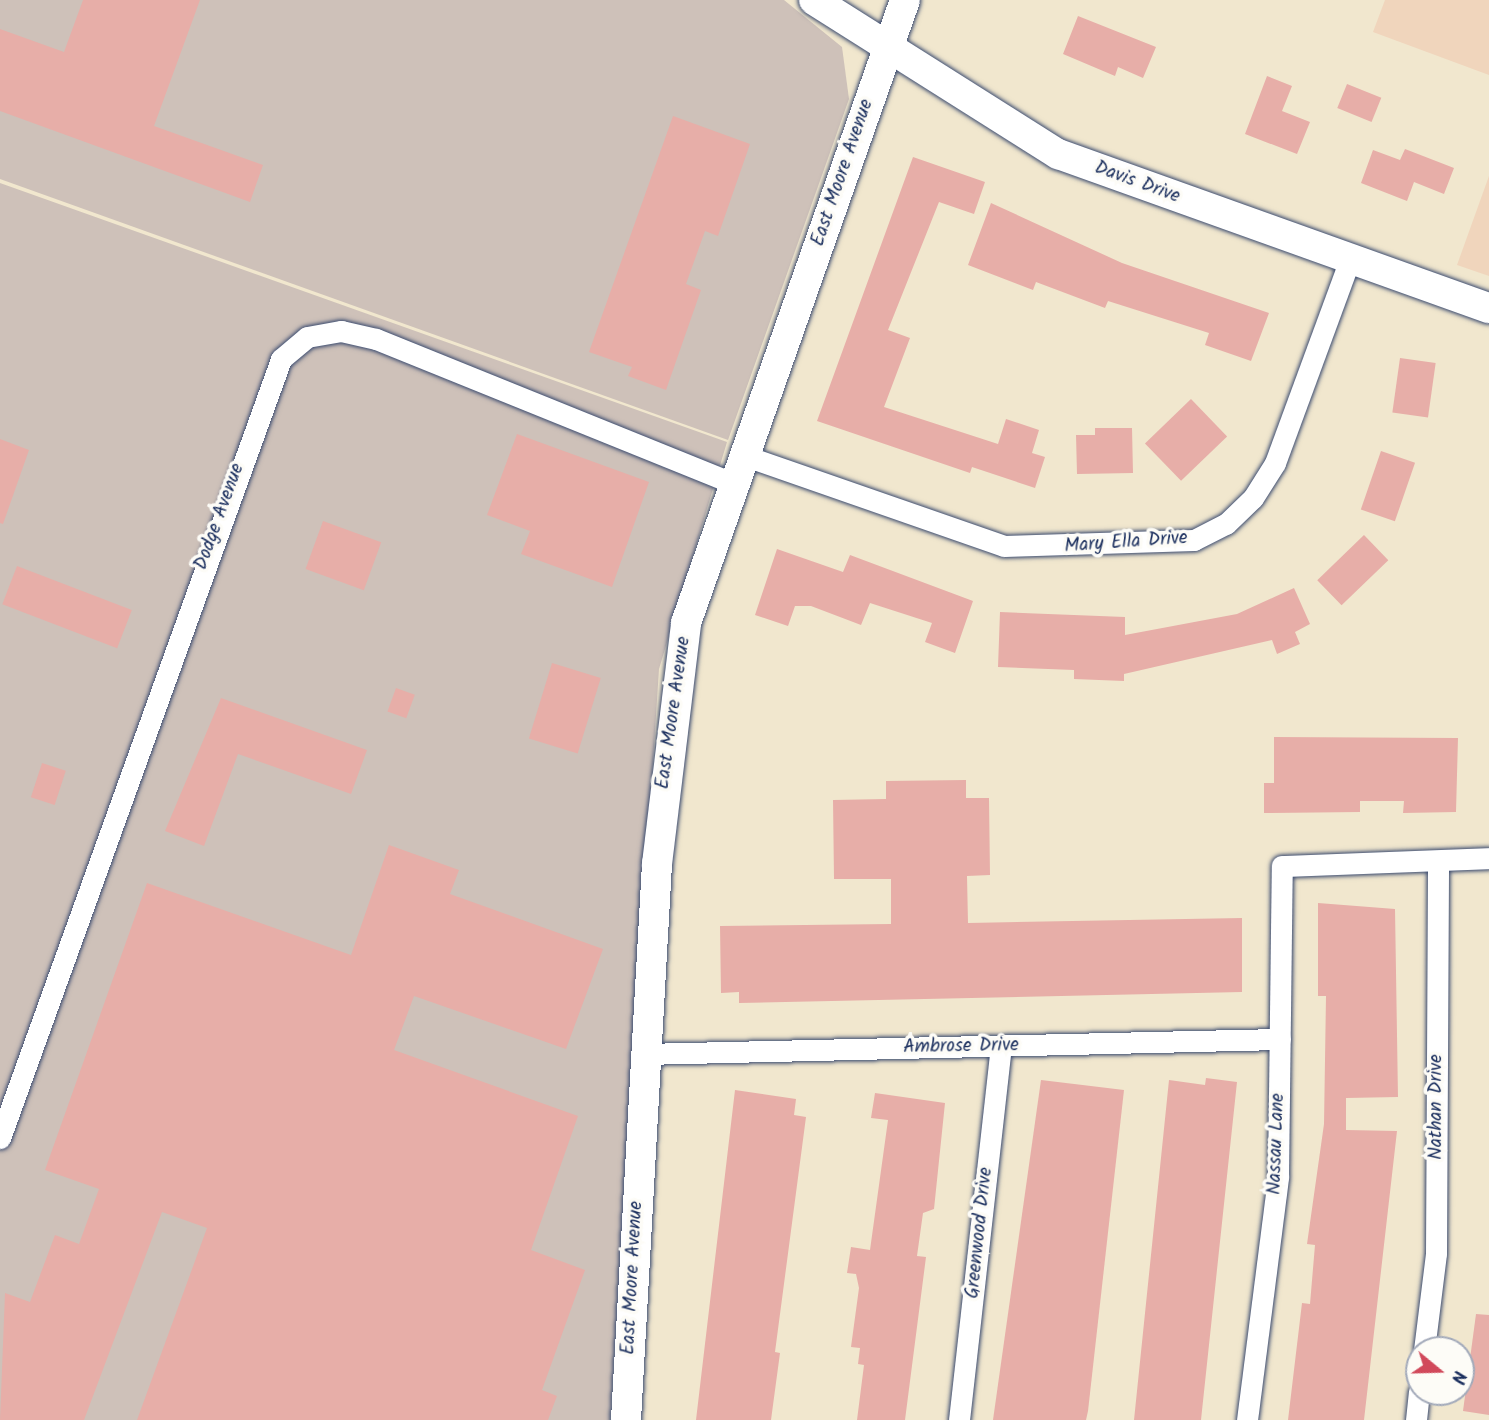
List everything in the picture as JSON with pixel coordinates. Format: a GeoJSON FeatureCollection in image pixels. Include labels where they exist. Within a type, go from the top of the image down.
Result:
{"type":"FeatureCollection","features":[{"type":"Feature","properties":{"kind":"street","name":"Davis Drive"},"geometry":{"type":"LineString","coordinates":[[814,0],[1058,154],[1489,308]]}},
{"type":"Feature","properties":{"kind":"street","name":"East Moore Avenue"},"geometry":{"type":"LineString","coordinates":[[626,1420],[643,1054],[673,692],[686,623],[905,0]]}},
{"type":"Feature","properties":{"kind":"street","name":"Mary Ella Drive"},"geometry":{"type":"LineString","coordinates":[[743,455],[1004,546],[1194,540],[1226,524],[1253,498],[1275,463],[1350,259]]}},
{"type":"Feature","properties":{"kind":"street","name":"Dodge Avenue"},"geometry":{"type":"LineString","coordinates":[[0,1138],[281,359],[307,337],[341,331],[376,339],[733,483]]}},
{"type":"Feature","properties":{"kind":"street"},"geometry":{"type":"LineString","coordinates":[[1438,863],[1489,858]]}},
{"type":"Feature","properties":{"kind":"street","name":"Nassau Lane"},"geometry":{"type":"LineString","coordinates":[[1247,1420],[1278,1177],[1282,866],[1438,863]]}},
{"type":"Feature","properties":{"kind":"street","name":"Nathan Drive"},"geometry":{"type":"LineString","coordinates":[[1426,1336],[1436,1253],[1438,863]]}},
{"type":"Feature","properties":{"kind":"street","name":"Ambrose Drive"},"geometry":{"type":"LineString","coordinates":[[643,1054],[1280,1039]]}},
{"type":"Feature","properties":{"kind":"street","name":"Greenwood Drive"},"geometry":{"type":"LineString","coordinates":[[960,1420],[1001,1046]]}},
{"type":"Feature","properties":{"kind":"shaded area"},"geometry":{"type":"Polygon","coordinates":[[[0,0],[784,0],[842,47],[849,99],[728,440],[0,179],[0,0]]]}},
{"type":"Feature","properties":{"kind":"shaded area"},"geometry":{"type":"Polygon","coordinates":[[[1385,0],[1489,0],[1489,75],[1373,32],[1385,0]]]}},
{"type":"Feature","properties":{"kind":"shaded area"},"geometry":{"type":"Polygon","coordinates":[[[1489,176],[1489,276],[1457,265],[1489,176]]]}},
{"type":"Feature","properties":{"kind":"shaded area"},"geometry":{"type":"Polygon","coordinates":[[[0,183],[727,442],[659,669],[610,1420],[0,1420],[0,183]]]}},
{"type":"Feature","properties":{"kind":"building"},"geometry":{"type":"Polygon","coordinates":[[[83,0],[200,0],[154,126],[263,165],[250,202],[0,111],[0,29],[64,52],[83,0]]]}},
{"type":"Feature","properties":{"kind":"building"},"geometry":{"type":"Polygon","coordinates":[[[1078,16],[1156,47],[1143,78],[1118,67],[1115,76],[1063,54],[1078,16]]]}},
{"type":"Feature","properties":{"kind":"building"},"geometry":{"type":"Polygon","coordinates":[[[1267,76],[1292,86],[1282,111],[1310,122],[1297,154],[1245,134],[1267,76]]]}},
{"type":"Feature","properties":{"kind":"building"},"geometry":{"type":"Polygon","coordinates":[[[1347,84],[1381,98],[1372,122],[1337,108],[1347,84]]]}},
{"type":"Feature","properties":{"kind":"building"},"geometry":{"type":"Polygon","coordinates":[[[673,116],[750,144],[718,236],[705,231],[686,284],[701,290],[666,390],[628,376],[632,367],[589,352],[673,116]]]}},
{"type":"Feature","properties":{"kind":"building"},"geometry":{"type":"Polygon","coordinates":[[[1405,149],[1454,168],[1444,194],[1414,182],[1407,201],[1361,183],[1373,150],[1400,160],[1405,149]]]}},
{"type":"Feature","properties":{"kind":"building"},"geometry":{"type":"Polygon","coordinates":[[[913,157],[985,182],[974,214],[939,202],[888,330],[910,338],[884,407],[998,444],[1006,419],[1039,430],[1032,453],[1045,457],[1035,488],[972,467],[970,473],[817,421],[913,157]]]}},
{"type":"Feature","properties":{"kind":"building"},"geometry":{"type":"Polygon","coordinates":[[[991,203],[1122,263],[1269,313],[1251,361],[1205,345],[1209,333],[1108,301],[1105,308],[1036,282],[1033,290],[968,265],[991,203]]]}},
{"type":"Feature","properties":{"kind":"building"},"geometry":{"type":"Polygon","coordinates":[[[1400,358],[1436,363],[1428,417],[1392,412],[1400,358]]]}},
{"type":"Feature","properties":{"kind":"building"},"geometry":{"type":"Polygon","coordinates":[[[1191,399],[1227,436],[1181,481],[1145,443],[1191,399]]]}},
{"type":"Feature","properties":{"kind":"building"},"geometry":{"type":"Polygon","coordinates":[[[1095,428],[1132,428],[1133,473],[1077,474],[1076,435],[1095,435],[1095,428]]]}},
{"type":"Feature","properties":{"kind":"building"},"geometry":{"type":"Polygon","coordinates":[[[517,434],[649,482],[612,587],[521,554],[530,531],[487,515],[517,434]]]}},
{"type":"Feature","properties":{"kind":"building"},"geometry":{"type":"Polygon","coordinates":[[[0,439],[29,450],[3,524],[0,523],[0,439]]]}},
{"type":"Feature","properties":{"kind":"building"},"geometry":{"type":"Polygon","coordinates":[[[1381,451],[1415,463],[1395,521],[1361,510],[1381,451]]]}},
{"type":"Feature","properties":{"kind":"building"},"geometry":{"type":"Polygon","coordinates":[[[323,521],[381,542],[364,590],[306,569],[323,521]]]}},
{"type":"Feature","properties":{"kind":"building"},"geometry":{"type":"Polygon","coordinates":[[[1364,535],[1388,560],[1342,605],[1317,580],[1364,535]]]}},
{"type":"Feature","properties":{"kind":"building"},"geometry":{"type":"Polygon","coordinates":[[[777,549],[843,572],[850,555],[973,601],[955,653],[925,642],[932,623],[870,603],[861,625],[811,606],[795,606],[788,626],[755,615],[777,549]]]}},
{"type":"Feature","properties":{"kind":"building"},"geometry":{"type":"Polygon","coordinates":[[[17,566],[132,610],[117,648],[2,604],[17,566]]]}},
{"type":"Feature","properties":{"kind":"building"},"geometry":{"type":"Polygon","coordinates":[[[1294,588],[1310,624],[1295,632],[1300,644],[1277,654],[1272,640],[1124,674],[1124,681],[1074,679],[1074,670],[998,667],[1000,612],[1125,617],[1125,635],[1237,614],[1294,588]]]}},
{"type":"Feature","properties":{"kind":"building"},"geometry":{"type":"Polygon","coordinates":[[[552,663],[601,678],[578,753],[529,739],[552,663]]]}},
{"type":"Feature","properties":{"kind":"building"},"geometry":{"type":"Polygon","coordinates":[[[396,688],[415,695],[406,718],[387,711],[396,688]]]}},
{"type":"Feature","properties":{"kind":"building"},"geometry":{"type":"Polygon","coordinates":[[[221,698],[367,750],[351,794],[238,754],[204,846],[165,831],[221,698]]]}},
{"type":"Feature","properties":{"kind":"building"},"geometry":{"type":"Polygon","coordinates":[[[1274,737],[1458,738],[1456,812],[1403,813],[1404,801],[1360,801],[1360,812],[1264,813],[1264,783],[1274,783],[1274,737]]]}},
{"type":"Feature","properties":{"kind":"building"},"geometry":{"type":"Polygon","coordinates":[[[42,763],[66,771],[55,805],[31,797],[42,763]]]}},
{"type":"Feature","properties":{"kind":"building"},"geometry":{"type":"Polygon","coordinates":[[[966,780],[966,798],[989,798],[990,875],[967,876],[968,923],[1242,918],[1242,992],[739,1003],[739,992],[721,993],[720,926],[891,924],[891,879],[834,879],[833,800],[886,799],[886,781],[966,780]]]}},
{"type":"Feature","properties":{"kind":"building"},"geometry":{"type":"Polygon","coordinates":[[[389,845],[459,870],[450,894],[603,949],[566,1049],[414,996],[394,1050],[578,1116],[531,1250],[585,1270],[542,1390],[557,1396],[548,1420],[137,1420],[207,1228],[162,1212],[84,1420],[0,1420],[5,1293],[30,1302],[55,1235],[79,1244],[99,1189],[45,1170],[147,883],[351,955],[389,845]]]}},
{"type":"Feature","properties":{"kind":"building"},"geometry":{"type":"Polygon","coordinates":[[[1318,903],[1395,909],[1398,1097],[1346,1098],[1346,1130],[1397,1131],[1364,1420],[1288,1420],[1302,1303],[1310,1304],[1315,1245],[1307,1244],[1324,1124],[1326,996],[1318,996],[1318,903]]]}},
{"type":"Feature","properties":{"kind":"building"},"geometry":{"type":"Polygon","coordinates":[[[1206,1078],[1237,1082],[1201,1420],[1134,1420],[1169,1080],[1205,1085],[1206,1078]]]}},
{"type":"Feature","properties":{"kind":"building"},"geometry":{"type":"Polygon","coordinates":[[[1041,1080],[1124,1090],[1088,1411],[1086,1420],[993,1420],[1041,1080]]]}},
{"type":"Feature","properties":{"kind":"building"},"geometry":{"type":"Polygon","coordinates":[[[735,1090],[796,1099],[794,1115],[806,1117],[775,1352],[780,1353],[771,1420],[696,1420],[735,1090]]]}},
{"type":"Feature","properties":{"kind":"building"},"geometry":{"type":"Polygon","coordinates":[[[875,1093],[945,1103],[934,1209],[923,1213],[917,1256],[926,1257],[905,1420],[857,1420],[864,1365],[858,1364],[860,1348],[851,1347],[859,1288],[856,1274],[847,1273],[851,1247],[870,1250],[888,1120],[871,1118],[875,1093]]]}},
{"type":"Feature","properties":{"kind":"building"},"geometry":{"type":"Polygon","coordinates":[[[1476,1314],[1489,1315],[1489,1415],[1463,1411],[1464,1406],[1475,1406],[1473,1336],[1476,1314]]]}}]}
